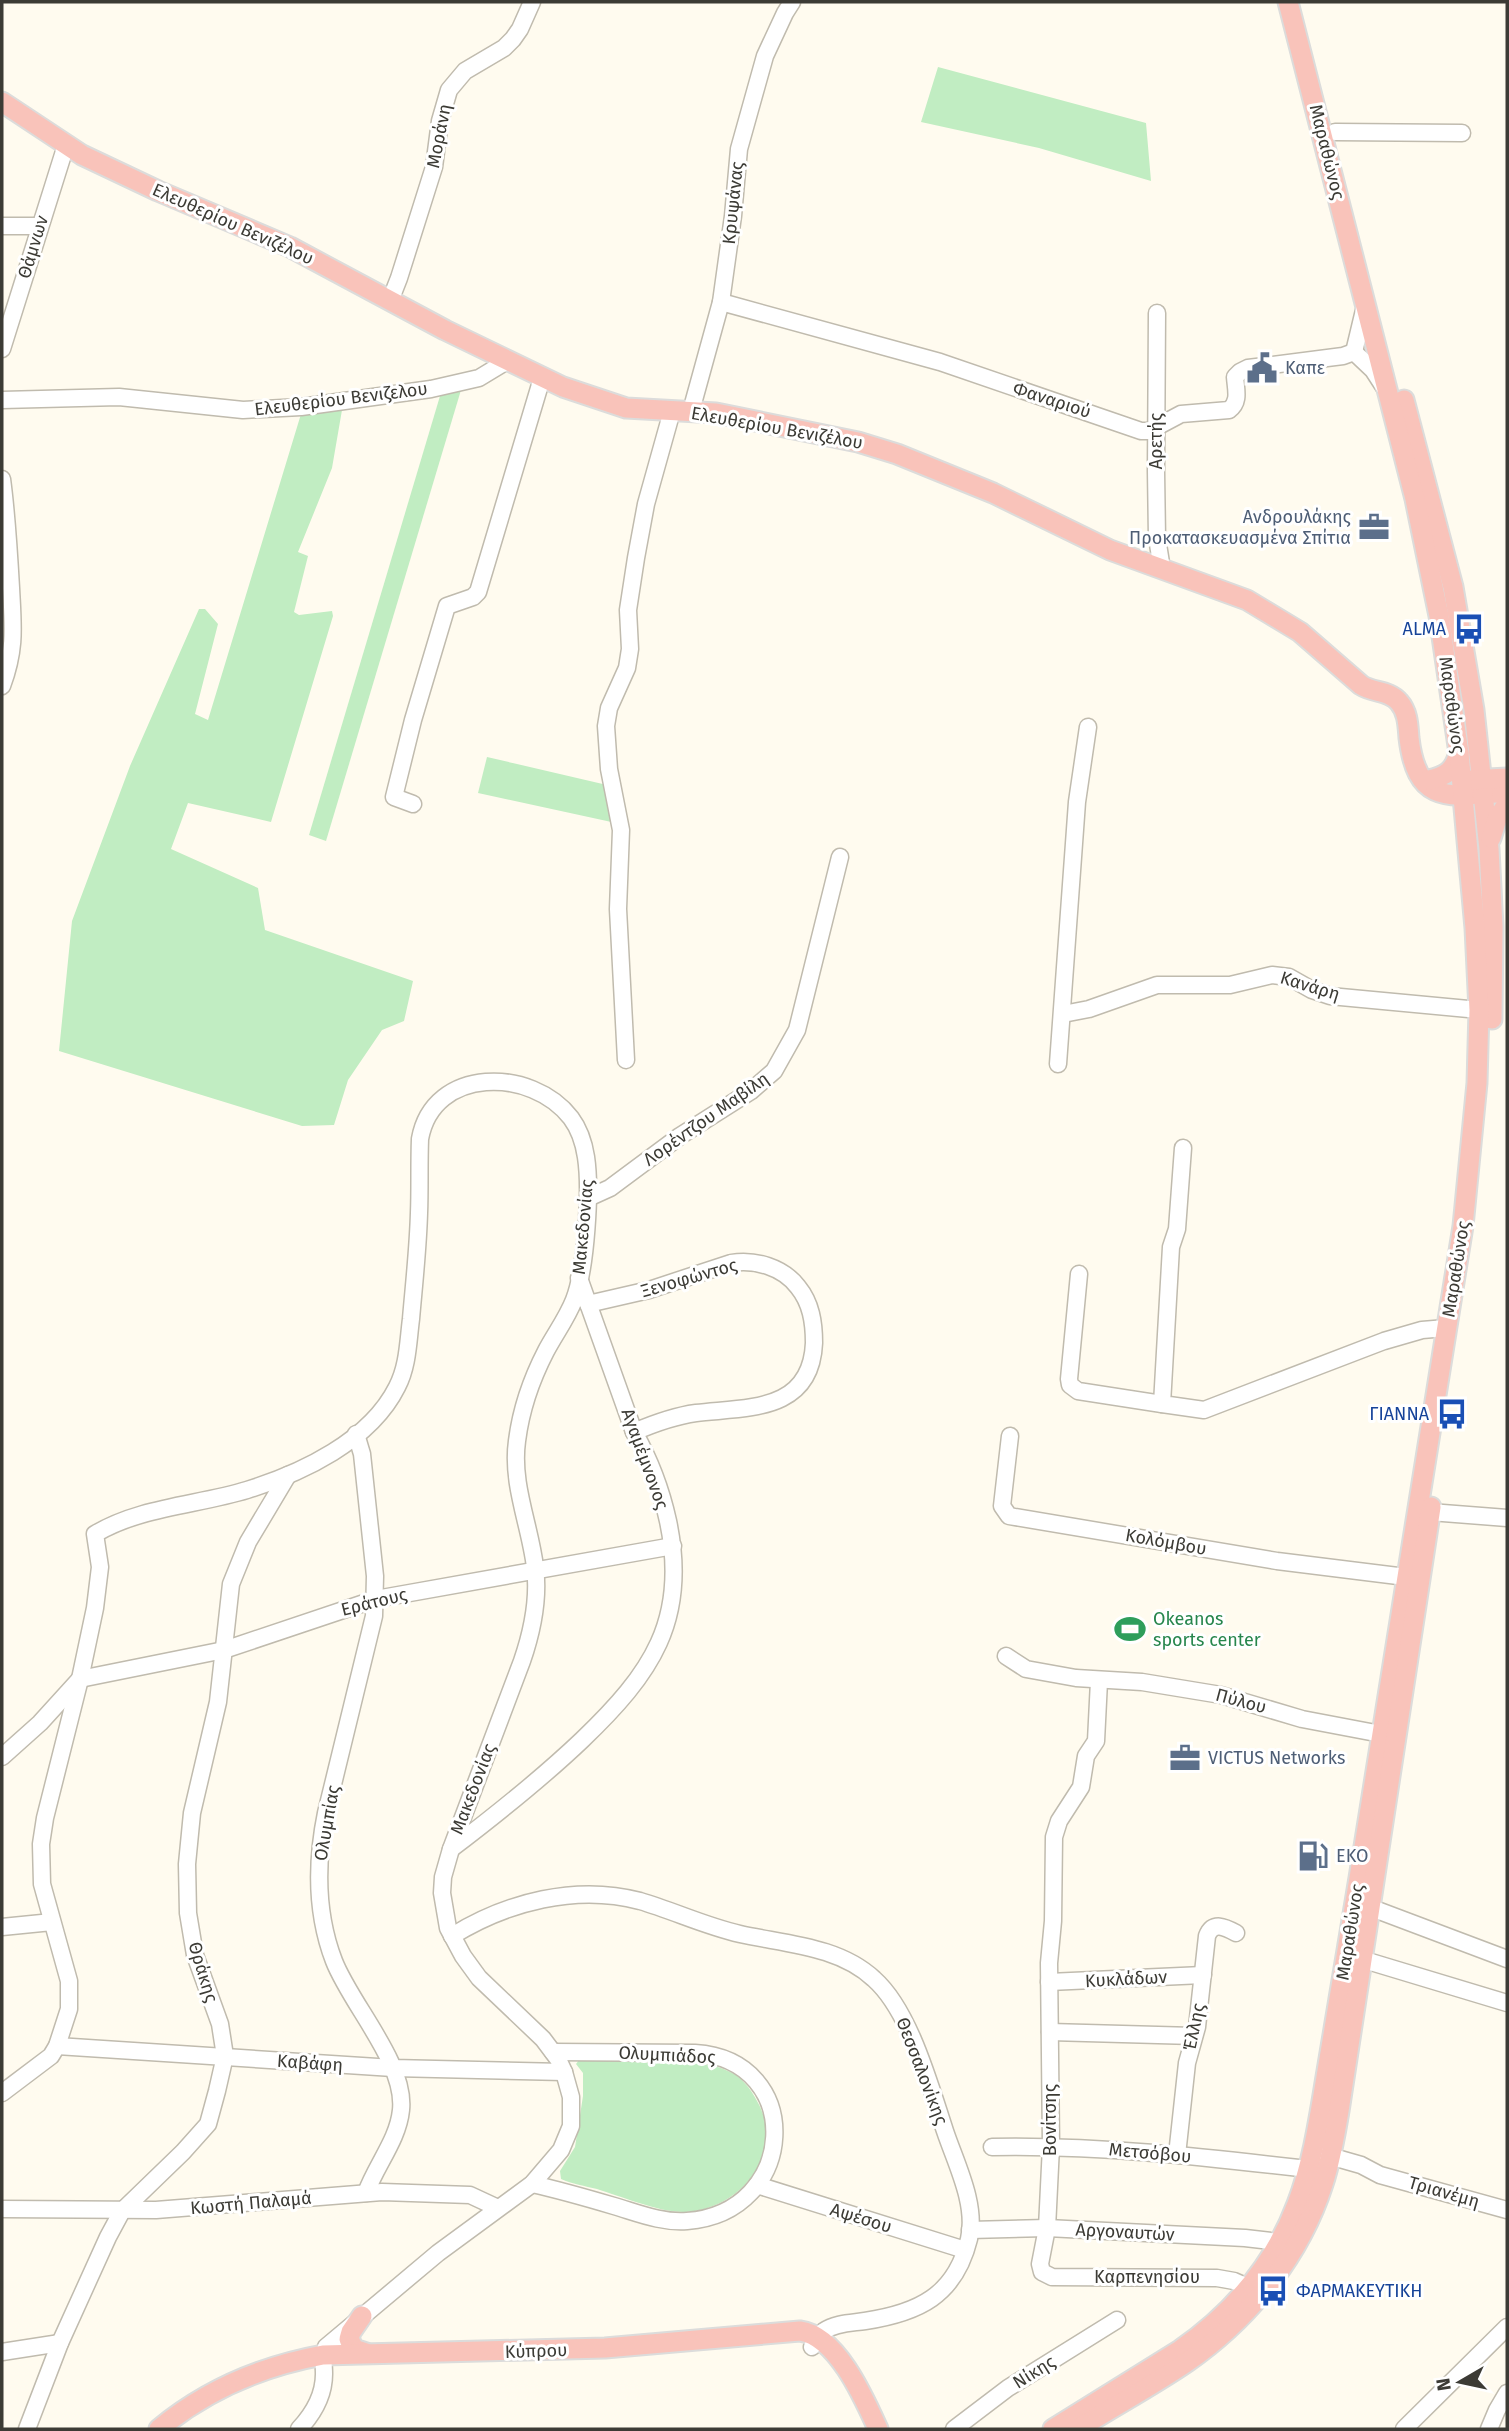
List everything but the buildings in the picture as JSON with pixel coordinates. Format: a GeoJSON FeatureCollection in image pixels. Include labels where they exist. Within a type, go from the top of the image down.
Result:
{"type":"FeatureCollection","features":[{"type":"Feature","properties":{"kind":"main road","name":"Μαραθώνος"},"geometry":{"type":"LineString","coordinates":[[1078,2429],[1188,2361],[1244,2314],[1276,2276],[1315,2207],[1318,2161],[1349,1948],[1471,1160],[1478,1074],[1479,1010],[1475,928],[1459,753],[1429,565],[1390,397],[1288,2]]}},
{"type":"Feature","properties":{"kind":"main road","name":"Μαραθώνος"},"geometry":{"type":"LineString","coordinates":[[1053,2429],[1190,2343],[1250,2288],[1279,2242],[1318,2161],[1341,2100],[1430,1512],[1476,1229],[1485,1149],[1492,1031],[1493,927],[1484,786],[1470,676],[1453,587],[1302,2]]}},
{"type":"Feature","properties":{"kind":"main road","name":"Ελευθερίου Βενιζέλου"},"geometry":{"type":"LineString","coordinates":[[2,102],[82,155],[158,191],[290,247],[541,378],[581,395],[647,411],[682,411],[796,428],[890,452],[993,493],[1110,550],[1220,589],[1259,606],[1314,643],[1361,685],[1396,698],[1405,712],[1412,761],[1424,777]]}},
{"type":"Feature","properties":{"kind":"main road"},"geometry":{"type":"LineString","coordinates":[[1459,753],[1452,770],[1424,777],[1433,790],[1484,786],[1507,778]]}},
{"type":"Feature","properties":{"kind":"main road"},"geometry":{"type":"LineString","coordinates":[[1484,786],[1507,792]]}},
{"type":"Feature","properties":{"kind":"main road"},"geometry":{"type":"LineString","coordinates":[[1489,849],[1495,823],[1507,803]]}},
{"type":"Feature","properties":{"kind":"main road"},"geometry":{"type":"LineString","coordinates":[[362,2316],[349,2339],[354,2349],[366,2353]]}},
{"type":"Feature","properties":{"kind":"main road","name":"Κύπρου"},"geometry":{"type":"LineString","coordinates":[[178,2429],[236,2393],[324,2361],[366,2353],[570,2350],[800,2331],[815,2342]]}},
{"type":"Feature","properties":{"kind":"main road"},"geometry":{"type":"LineString","coordinates":[[815,2342],[844,2385],[865,2429]]}},
{"type":"Feature","properties":{"kind":"main road"},"geometry":{"type":"LineString","coordinates":[[815,2342],[845,2367],[878,2429]]}},
{"type":"Feature","properties":{"kind":"main road","name":"Κύπρου"},"geometry":{"type":"LineString","coordinates":[[159,2429],[188,2407],[232,2383],[293,2361],[555,2364],[815,2342]]}},
{"type":"Feature","properties":{"kind":"street","name":"Μοράνη"},"geometry":{"type":"LineString","coordinates":[[390,301],[434,167],[443,110],[450,90],[465,71],[504,48],[513,39],[532,2]]}},
{"type":"Feature","properties":{"kind":"street","name":"Κρυψάνας"},"geometry":{"type":"LineString","coordinates":[[626,1060],[618,909],[621,830],[609,769],[609,708],[626,668],[630,649],[628,610],[646,504],[721,302],[739,149],[765,57],[792,2]]}},
{"type":"Feature","properties":{"kind":"street"},"geometry":{"type":"LineString","coordinates":[[1335,132],[1462,133]]}},
{"type":"Feature","properties":{"kind":"street","name":"Θάμνων"},"geometry":{"type":"LineString","coordinates":[[2,349],[66,145]]}},
{"type":"Feature","properties":{"kind":"street"},"geometry":{"type":"LineString","coordinates":[[2,226],[39,226]]}},
{"type":"Feature","properties":{"kind":"street"},"geometry":{"type":"LineString","coordinates":[[1365,299],[1354,352],[1373,370],[1390,397]]}},
{"type":"Feature","properties":{"kind":"street","name":"Φαναριού"},"geometry":{"type":"LineString","coordinates":[[721,302],[940,362],[1141,431],[1149,431],[1181,414],[1228,410],[1234,406],[1237,398],[1236,377],[1248,368],[1343,356],[1354,352]]}},
{"type":"Feature","properties":{"kind":"street","name":"Αρετής"},"geometry":{"type":"LineString","coordinates":[[1157,313],[1157,538],[1162,569]]}},
{"type":"Feature","properties":{"kind":"street","name":"Ελευθερίου Βενιζελου"},"geometry":{"type":"LineString","coordinates":[[2,400],[120,397],[243,410],[301,407],[431,389],[479,378],[508,361]]}},
{"type":"Feature","properties":{"kind":"street"},"geometry":{"type":"LineString","coordinates":[[413,804],[394,797],[413,720],[447,606],[473,597],[478,592],[541,378]]}},
{"type":"Feature","properties":{"kind":"street"},"geometry":{"type":"LineString","coordinates":[[2,479],[9,532],[14,639],[2,686]]}},
{"type":"Feature","properties":{"kind":"street"},"geometry":{"type":"LineString","coordinates":[[1058,1064],[1077,802],[1088,727]]}},
{"type":"Feature","properties":{"kind":"street","name":"Λορέντζου Μαβίλη"},"geometry":{"type":"LineString","coordinates":[[588,1198],[610,1188],[680,1136],[751,1091],[774,1072],[797,1030],[840,857]]}},
{"type":"Feature","properties":{"kind":"street","name":"Κανάρη"},"geometry":{"type":"LineString","coordinates":[[1063,1014],[1089,1009],[1157,985],[1225,985],[1272,975],[1289,977],[1312,990],[1340,997],[1479,1010]]}},
{"type":"Feature","properties":{"kind":"street","name":"Μακεδονίας"},"geometry":{"type":"LineString","coordinates":[[2,2094],[42,2065],[57,2046],[66,2022],[70,1994],[42,1884],[41,1844],[63,1739],[80,1679],[99,1574],[100,1561],[95,1534],[118,1522],[245,1491],[288,1475],[330,1453],[356,1434],[388,1402],[398,1385],[406,1361],[416,1274],[420,1139],[424,1122],[437,1102],[455,1089],[480,1082],[518,1085],[545,1097],[570,1117],[581,1138],[587,1167],[588,1198],[579,1278],[570,1308],[546,1350],[527,1392],[516,1443],[516,1472],[536,1570],[534,1606],[526,1650],[451,1849],[443,1877],[442,1901],[445,1920],[452,1936],[479,1978],[553,2052],[564,2072],[572,2107],[568,2134],[555,2158],[532,2184],[498,2208],[329,2344],[324,2361]]}},
{"type":"Feature","properties":{"kind":"street"},"geometry":{"type":"LineString","coordinates":[[1161,1404],[1171,1247],[1177,1229],[1182,1148]]}},
{"type":"Feature","properties":{"kind":"street","name":"Ξενοφώντος"},"geometry":{"type":"LineString","coordinates":[[588,1304],[649,1290],[744,1261],[766,1266],[789,1278],[799,1288],[810,1309],[814,1335],[812,1358],[805,1376],[797,1387],[785,1396],[752,1409],[697,1413],[672,1418],[635,1432]]}},
{"type":"Feature","properties":{"kind":"street"},"geometry":{"type":"LineString","coordinates":[[1079,1273],[1070,1385],[1078,1391],[1161,1404],[1204,1410],[1384,1341],[1422,1330],[1447,1328]]}},
{"type":"Feature","properties":{"kind":"street","name":"Αγαμέμνονος"},"geometry":{"type":"LineString","coordinates":[[451,1849],[547,1774],[619,1704],[636,1682],[659,1643],[671,1606],[675,1578],[673,1546],[659,1488],[646,1452],[635,1432],[579,1278]]}},
{"type":"Feature","properties":{"kind":"street","name":"Ολυμπίας"},"geometry":{"type":"LineString","coordinates":[[356,1434],[362,1454],[376,1599],[368,1646],[321,1838],[320,1890],[321,1912],[334,1961],[393,2068],[401,2097],[400,2118],[391,2144],[366,2193]]}},
{"type":"Feature","properties":{"kind":"street","name":"Κολόμβου"},"geometry":{"type":"LineString","coordinates":[[1010,1436],[1002,1506],[1009,1516],[1277,1560],[1406,1577]]}},
{"type":"Feature","properties":{"kind":"street","name":"Θράκης"},"geometry":{"type":"LineString","coordinates":[[27,2429],[60,2343],[122,2211],[208,2124],[225,2056],[220,2024],[195,1955],[188,1913],[187,1864],[192,1814],[218,1702],[228,1602],[235,1569],[288,1475]]}},
{"type":"Feature","properties":{"kind":"street"},"geometry":{"type":"LineString","coordinates":[[1430,1512],[1507,1518]]}},
{"type":"Feature","properties":{"kind":"street","name":"Εράτους"},"geometry":{"type":"LineString","coordinates":[[80,1679],[224,1650],[376,1599],[673,1546]]}},
{"type":"Feature","properties":{"kind":"street","name":"Πύλου"},"geometry":{"type":"LineString","coordinates":[[1006,1656],[1026,1669],[1099,1681],[1142,1682],[1221,1695],[1302,1719],[1381,1734]]}},
{"type":"Feature","properties":{"kind":"street"},"geometry":{"type":"LineString","coordinates":[[2,1757],[40,1723],[80,1679]]}},
{"type":"Feature","properties":{"kind":"street","name":"Βονίτσης"},"geometry":{"type":"LineString","coordinates":[[1044,2274],[1040,2268],[1040,2257],[1047,2228],[1051,2146],[1049,1963],[1053,1920],[1054,1837],[1059,1821],[1081,1787],[1085,1759],[1096,1741],[1099,1681]]}},
{"type":"Feature","properties":{"kind":"street","name":"Θεσσαλονίκης"},"geometry":{"type":"LineString","coordinates":[[452,1936],[475,1923],[530,1902],[566,1896],[612,1897],[637,1901],[701,1924],[817,1950],[852,1962],[883,1987],[907,2029],[927,2076],[968,2203],[970,2231],[965,2250],[949,2281],[929,2302],[897,2315],[832,2327],[815,2342]]}},
{"type":"Feature","properties":{"kind":"street"},"geometry":{"type":"LineString","coordinates":[[1369,1907],[1507,1959]]}},
{"type":"Feature","properties":{"kind":"street"},"geometry":{"type":"LineString","coordinates":[[2,1927],[52,1922]]}},
{"type":"Feature","properties":{"kind":"street","name":"Έλλης"},"geometry":{"type":"LineString","coordinates":[[1177,2155],[1186,2063],[1194,2036],[1206,1944],[1210,1929],[1219,1926],[1236,1933]]}},
{"type":"Feature","properties":{"kind":"street"},"geometry":{"type":"LineString","coordinates":[[1361,1959],[1507,2003]]}},
{"type":"Feature","properties":{"kind":"street","name":"Κυκλάδων"},"geometry":{"type":"LineString","coordinates":[[1049,1982],[1203,1975]]}},
{"type":"Feature","properties":{"kind":"street"},"geometry":{"type":"LineString","coordinates":[[1050,2032],[1194,2036]]}},
{"type":"Feature","properties":{"kind":"street","name":"Καβάφη"},"geometry":{"type":"LineString","coordinates":[[57,2046],[393,2068],[564,2072]]}},
{"type":"Feature","properties":{"kind":"street","name":"Ολυμπιάδος"},"geometry":{"type":"LineString","coordinates":[[532,2184],[655,2218],[683,2222],[720,2213],[740,2202],[757,2185],[773,2155],[776,2140],[775,2124],[760,2088],[736,2064],[720,2057],[704,2054],[553,2052]]}},
{"type":"Feature","properties":{"kind":"street","name":"Μετσόβου"},"geometry":{"type":"LineString","coordinates":[[992,2147],[1051,2146],[1318,2161]]}},
{"type":"Feature","properties":{"kind":"street","name":"Τριανέμη"},"geometry":{"type":"LineString","coordinates":[[1318,2161],[1357,2174],[1380,2175],[1507,2210]]}},
{"type":"Feature","properties":{"kind":"street","name":"Αψέσου"},"geometry":{"type":"LineString","coordinates":[[757,2185],[965,2250]]}},
{"type":"Feature","properties":{"kind":"street","name":"Κωστή Παλαμά"},"geometry":{"type":"LineString","coordinates":[[2,2208],[122,2211],[205,2208],[366,2193],[470,2195],[498,2208]]}},
{"type":"Feature","properties":{"kind":"street","name":"Αργοναυτών"},"geometry":{"type":"LineString","coordinates":[[970,2231],[1047,2228],[1279,2242]]}},
{"type":"Feature","properties":{"kind":"street","name":"Καρπενησίου"},"geometry":{"type":"LineString","coordinates":[[1044,2274],[1052,2277],[1217,2278],[1250,2288]]}},
{"type":"Feature","properties":{"kind":"street","name":"Νίκης"},"geometry":{"type":"LineString","coordinates":[[954,2429],[1007,2388],[1117,2320]]}},
{"type":"Feature","properties":{"kind":"street"},"geometry":{"type":"LineString","coordinates":[[1404,2429],[1507,2328]]}},
{"type":"Feature","properties":{"kind":"street"},"geometry":{"type":"LineString","coordinates":[[2,2351],[60,2343]]}},
{"type":"Feature","properties":{"kind":"street"},"geometry":{"type":"LineString","coordinates":[[299,2429],[310,2418],[323,2393],[324,2361]]}},
{"type":"Feature","properties":{"kind":"street"},"geometry":{"type":"LineString","coordinates":[[1489,2429],[1502,2415],[1507,2392]]}},
{"type":"Feature","properties":{"kind":"green space"},"geometry":{"type":"Polygon","coordinates":[[[938,67],[1146,123],[1151,181],[1039,148],[921,122],[938,67]]]}},
{"type":"Feature","properties":{"kind":"green space"},"geometry":{"type":"Polygon","coordinates":[[[461,390],[326,841],[309,835],[440,396],[461,390]]]}},
{"type":"Feature","properties":{"kind":"green space"},"geometry":{"type":"Polygon","coordinates":[[[342,410],[332,468],[298,552],[308,556],[294,612],[299,615],[332,611],[333,616],[271,822],[188,803],[171,849],[258,888],[265,930],[413,981],[404,1021],[382,1030],[348,1080],[334,1125],[302,1126],[59,1051],[72,921],[130,766],[199,609],[205,609],[218,624],[195,714],[208,720],[301,414],[342,410]]]}},
{"type":"Feature","properties":{"kind":"green space"},"geometry":{"type":"Polygon","coordinates":[[[487,757],[607,785],[616,823],[478,793],[487,757]]]}},
{"type":"Feature","properties":{"kind":"green space"},"geometry":{"type":"Polygon","coordinates":[[[579,2060],[703,2064],[733,2073],[752,2092],[765,2121],[766,2140],[762,2158],[753,2175],[740,2190],[724,2201],[705,2209],[685,2212],[653,2207],[561,2179],[560,2171],[575,2147],[583,2096],[583,2073],[576,2064],[579,2060]]]}},
{"type":"Feature","properties":{"kind":"place","name":"Καπε"},"geometry":{"type":"Point","coordinates":[1262,368]}},
{"type":"Feature","properties":{"kind":"place","name":"Ανδρουλάκης Προκατασκευασμένα Σπίτια"},"geometry":{"type":"Point","coordinates":[1374,527]}},
{"type":"Feature","properties":{"kind":"place","name":"ALMA"},"geometry":{"type":"Point","coordinates":[1469,629]}},
{"type":"Feature","properties":{"kind":"place","name":"ΓΙΑΝΝΑ"},"geometry":{"type":"Point","coordinates":[1452,1414]}},
{"type":"Feature","properties":{"kind":"place","name":"Okeanos sports center"},"geometry":{"type":"Point","coordinates":[1130,1629]}},
{"type":"Feature","properties":{"kind":"place","name":"VICTUS Networks"},"geometry":{"type":"Point","coordinates":[1185,1758]}},
{"type":"Feature","properties":{"kind":"place","name":"EKO"},"geometry":{"type":"Point","coordinates":[1313,1856]}},
{"type":"Feature","properties":{"kind":"place","name":"ΦΑΡΜΑΚΕΥΤΙΚΗ"},"geometry":{"type":"Point","coordinates":[1273,2291]}}]}
